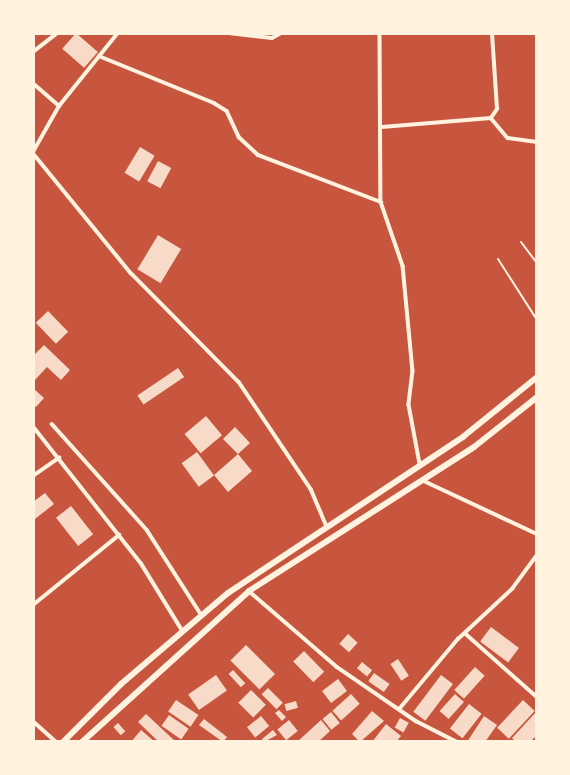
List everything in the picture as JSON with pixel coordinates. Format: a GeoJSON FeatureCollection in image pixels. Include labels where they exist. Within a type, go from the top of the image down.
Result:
{"type":"FeatureCollection","features":[{"type":"Feature","properties":{"kind":"main road"},"geometry":{"type":"LineString","coordinates":[[63,742],[201,614],[326,525],[464,436],[537,377]]}},
{"type":"Feature","properties":{"kind":"main road"},"geometry":{"type":"LineString","coordinates":[[82,742],[249,591],[424,481],[537,397]]}},
{"type":"Feature","properties":{"kind":"street"},"geometry":{"type":"LineString","coordinates":[[33,52],[57,33]]}},
{"type":"Feature","properties":{"kind":"street"},"geometry":{"type":"LineString","coordinates":[[118,33],[59,106],[33,153],[131,273],[239,382],[311,489],[326,525]]}},
{"type":"Feature","properties":{"kind":"street"},"geometry":{"type":"LineString","coordinates":[[229,33],[272,38],[281,33]]}},
{"type":"Feature","properties":{"kind":"street"},"geometry":{"type":"LineString","coordinates":[[380,33],[383,127],[381,202],[402,266],[413,370],[409,405],[420,464]]}},
{"type":"Feature","properties":{"kind":"street"},"geometry":{"type":"LineString","coordinates":[[491,118],[497,109],[492,33]]}},
{"type":"Feature","properties":{"kind":"street"},"geometry":{"type":"LineString","coordinates":[[99,56],[228,111],[239,137],[258,155],[381,202]]}},
{"type":"Feature","properties":{"kind":"street"},"geometry":{"type":"LineString","coordinates":[[33,83],[59,106]]}},
{"type":"Feature","properties":{"kind":"street"},"geometry":{"type":"LineString","coordinates":[[383,127],[491,118]]}},
{"type":"Feature","properties":{"kind":"street"},"geometry":{"type":"LineString","coordinates":[[491,118],[508,138],[537,142]]}},
{"type":"Feature","properties":{"kind":"street"},"geometry":{"type":"LineString","coordinates":[[52,424],[147,530],[201,614]]}},
{"type":"Feature","properties":{"kind":"street"},"geometry":{"type":"LineString","coordinates":[[33,426],[164,595],[182,630]]}},
{"type":"Feature","properties":{"kind":"street"},"geometry":{"type":"LineString","coordinates":[[33,475],[59,457]]}},
{"type":"Feature","properties":{"kind":"street"},"geometry":{"type":"LineString","coordinates":[[424,481],[537,534]]}},
{"type":"Feature","properties":{"kind":"street"},"geometry":{"type":"LineString","coordinates":[[33,605],[119,535]]}},
{"type":"Feature","properties":{"kind":"street"},"geometry":{"type":"LineString","coordinates":[[400,708],[466,634],[512,589],[537,555]]}},
{"type":"Feature","properties":{"kind":"street"},"geometry":{"type":"LineString","coordinates":[[249,591],[337,667],[457,742]]}},
{"type":"Feature","properties":{"kind":"street"},"geometry":{"type":"LineString","coordinates":[[466,634],[537,698]]}},
{"type":"Feature","properties":{"kind":"street"},"geometry":{"type":"LineString","coordinates":[[33,721],[56,742]]}},
{"type":"Feature","properties":{"kind":"lane"},"geometry":{"type":"LineString","coordinates":[[521,242],[537,264]]}},
{"type":"Feature","properties":{"kind":"lane"},"geometry":{"type":"LineString","coordinates":[[498,259],[537,320]]}},
{"type":"Feature","properties":{"kind":"building"},"geometry":{"type":"Polygon","coordinates":[[[76,33],[98,52],[84,68],[62,49],[76,33]]]}},
{"type":"Feature","properties":{"kind":"building"},"geometry":{"type":"Polygon","coordinates":[[[140,147],[155,156],[139,181],[125,173],[140,147]]]}},
{"type":"Feature","properties":{"kind":"building"},"geometry":{"type":"Polygon","coordinates":[[[158,161],[171,168],[160,188],[147,181],[158,161]]]}},
{"type":"Feature","properties":{"kind":"building"},"geometry":{"type":"Polygon","coordinates":[[[158,235],[181,249],[161,283],[137,269],[158,235]]]}},
{"type":"Feature","properties":{"kind":"building"},"geometry":{"type":"Polygon","coordinates":[[[48,311],[68,332],[56,344],[36,323],[48,311]]]}},
{"type":"Feature","properties":{"kind":"building"},"geometry":{"type":"Polygon","coordinates":[[[44,345],[70,370],[61,380],[47,367],[33,382],[33,356],[44,345]]]}},
{"type":"Feature","properties":{"kind":"building"},"geometry":{"type":"Polygon","coordinates":[[[178,368],[184,377],[144,405],[137,395],[178,368]]]}},
{"type":"Feature","properties":{"kind":"building"},"geometry":{"type":"Polygon","coordinates":[[[33,388],[44,398],[36,407],[33,404],[33,388]]]}},
{"type":"Feature","properties":{"kind":"building"},"geometry":{"type":"Polygon","coordinates":[[[206,416],[222,435],[201,453],[185,434],[206,416]]]}},
{"type":"Feature","properties":{"kind":"building"},"geometry":{"type":"Polygon","coordinates":[[[235,427],[250,443],[238,454],[223,439],[235,427]]]}},
{"type":"Feature","properties":{"kind":"building"},"geometry":{"type":"Polygon","coordinates":[[[197,452],[214,475],[199,487],[182,463],[197,452]]]}},
{"type":"Feature","properties":{"kind":"building"},"geometry":{"type":"Polygon","coordinates":[[[238,454],[252,471],[228,492],[214,475],[238,454]]]}},
{"type":"Feature","properties":{"kind":"building"},"geometry":{"type":"Polygon","coordinates":[[[45,493],[54,504],[35,519],[33,502],[45,493]]]}},
{"type":"Feature","properties":{"kind":"building"},"geometry":{"type":"Polygon","coordinates":[[[71,506],[93,534],[78,546],[56,518],[71,506]]]}},
{"type":"Feature","properties":{"kind":"building"},"geometry":{"type":"Polygon","coordinates":[[[491,627],[519,648],[508,662],[480,641],[491,627]]]}},
{"type":"Feature","properties":{"kind":"building"},"geometry":{"type":"Polygon","coordinates":[[[348,634],[358,643],[349,652],[339,644],[348,634]]]}},
{"type":"Feature","properties":{"kind":"building"},"geometry":{"type":"Polygon","coordinates":[[[246,645],[275,674],[259,690],[230,661],[246,645]]]}},
{"type":"Feature","properties":{"kind":"building"},"geometry":{"type":"Polygon","coordinates":[[[304,651],[324,672],[313,682],[293,661],[304,651]]]}},
{"type":"Feature","properties":{"kind":"building"},"geometry":{"type":"Polygon","coordinates":[[[398,659],[409,676],[401,681],[390,664],[398,659]]]}},
{"type":"Feature","properties":{"kind":"building"},"geometry":{"type":"Polygon","coordinates":[[[362,662],[372,670],[367,676],[357,668],[362,662]]]}},
{"type":"Feature","properties":{"kind":"building"},"geometry":{"type":"Polygon","coordinates":[[[475,667],[485,676],[464,699],[454,690],[475,667]]]}},
{"type":"Feature","properties":{"kind":"building"},"geometry":{"type":"Polygon","coordinates":[[[233,670],[245,683],[241,687],[229,674],[233,670]]]}},
{"type":"Feature","properties":{"kind":"building"},"geometry":{"type":"Polygon","coordinates":[[[374,673],[390,684],[384,692],[368,681],[374,673]]]}},
{"type":"Feature","properties":{"kind":"building"},"geometry":{"type":"Polygon","coordinates":[[[216,675],[227,691],[199,710],[188,695],[216,675]]]}},
{"type":"Feature","properties":{"kind":"building"},"geometry":{"type":"Polygon","coordinates":[[[441,675],[453,684],[425,721],[413,712],[441,675]]]}},
{"type":"Feature","properties":{"kind":"building"},"geometry":{"type":"Polygon","coordinates":[[[338,679],[347,691],[331,703],[322,691],[338,679]]]}},
{"type":"Feature","properties":{"kind":"building"},"geometry":{"type":"Polygon","coordinates":[[[268,688],[283,703],[276,709],[262,694],[268,688]]]}},
{"type":"Feature","properties":{"kind":"building"},"geometry":{"type":"Polygon","coordinates":[[[251,690],[266,705],[253,718],[238,703],[251,690]]]}},
{"type":"Feature","properties":{"kind":"building"},"geometry":{"type":"Polygon","coordinates":[[[351,694],[360,704],[341,720],[332,711],[351,694]]]}},
{"type":"Feature","properties":{"kind":"building"},"geometry":{"type":"Polygon","coordinates":[[[455,694],[464,702],[449,719],[440,711],[455,694]]]}},
{"type":"Feature","properties":{"kind":"building"},"geometry":{"type":"Polygon","coordinates":[[[176,700],[198,715],[191,727],[168,712],[176,700]]]}},
{"type":"Feature","properties":{"kind":"building"},"geometry":{"type":"Polygon","coordinates":[[[523,700],[535,711],[509,739],[497,728],[523,700]]]}},
{"type":"Feature","properties":{"kind":"building"},"geometry":{"type":"Polygon","coordinates":[[[296,701],[298,708],[286,711],[284,704],[296,701]]]}},
{"type":"Feature","properties":{"kind":"building"},"geometry":{"type":"Polygon","coordinates":[[[469,704],[482,714],[463,738],[450,728],[469,704]]]}},
{"type":"Feature","properties":{"kind":"building"},"geometry":{"type":"Polygon","coordinates":[[[279,710],[286,717],[282,721],[275,713],[279,710]]]}},
{"type":"Feature","properties":{"kind":"building"},"geometry":{"type":"Polygon","coordinates":[[[372,711],[384,721],[360,742],[352,734],[372,711]]]}},
{"type":"Feature","properties":{"kind":"building"},"geometry":{"type":"Polygon","coordinates":[[[537,711],[537,735],[530,742],[516,742],[512,738],[537,711]]]}},
{"type":"Feature","properties":{"kind":"building"},"geometry":{"type":"Polygon","coordinates":[[[331,712],[340,723],[331,730],[322,719],[331,712]]]}},
{"type":"Feature","properties":{"kind":"building"},"geometry":{"type":"Polygon","coordinates":[[[146,714],[176,742],[159,742],[138,722],[146,714]]]}},
{"type":"Feature","properties":{"kind":"building"},"geometry":{"type":"Polygon","coordinates":[[[169,715],[189,729],[181,739],[162,726],[169,715]]]}},
{"type":"Feature","properties":{"kind":"building"},"geometry":{"type":"Polygon","coordinates":[[[261,716],[269,726],[255,737],[247,727],[261,716]]]}},
{"type":"Feature","properties":{"kind":"building"},"geometry":{"type":"Polygon","coordinates":[[[484,716],[497,725],[485,742],[467,742],[484,716]]]}},
{"type":"Feature","properties":{"kind":"building"},"geometry":{"type":"Polygon","coordinates":[[[400,718],[409,723],[403,732],[395,728],[400,718]]]}},
{"type":"Feature","properties":{"kind":"building"},"geometry":{"type":"Polygon","coordinates":[[[204,719],[227,737],[223,742],[199,725],[204,719]]]}},
{"type":"Feature","properties":{"kind":"building"},"geometry":{"type":"Polygon","coordinates":[[[289,720],[298,731],[286,740],[277,729],[289,720]]]}},
{"type":"Feature","properties":{"kind":"building"},"geometry":{"type":"Polygon","coordinates":[[[321,720],[330,731],[318,742],[297,742],[321,720]]]}},
{"type":"Feature","properties":{"kind":"building"},"geometry":{"type":"Polygon","coordinates":[[[118,723],[125,731],[121,735],[113,727],[118,723]]]}},
{"type":"Feature","properties":{"kind":"building"},"geometry":{"type":"Polygon","coordinates":[[[386,724],[401,736],[396,742],[372,742],[386,724]]]}},
{"type":"Feature","properties":{"kind":"building"},"geometry":{"type":"Polygon","coordinates":[[[141,730],[155,742],[131,742],[141,730]]]}},
{"type":"Feature","properties":{"kind":"building"},"geometry":{"type":"Polygon","coordinates":[[[273,730],[277,735],[264,742],[262,739],[273,730]]]}}]}
